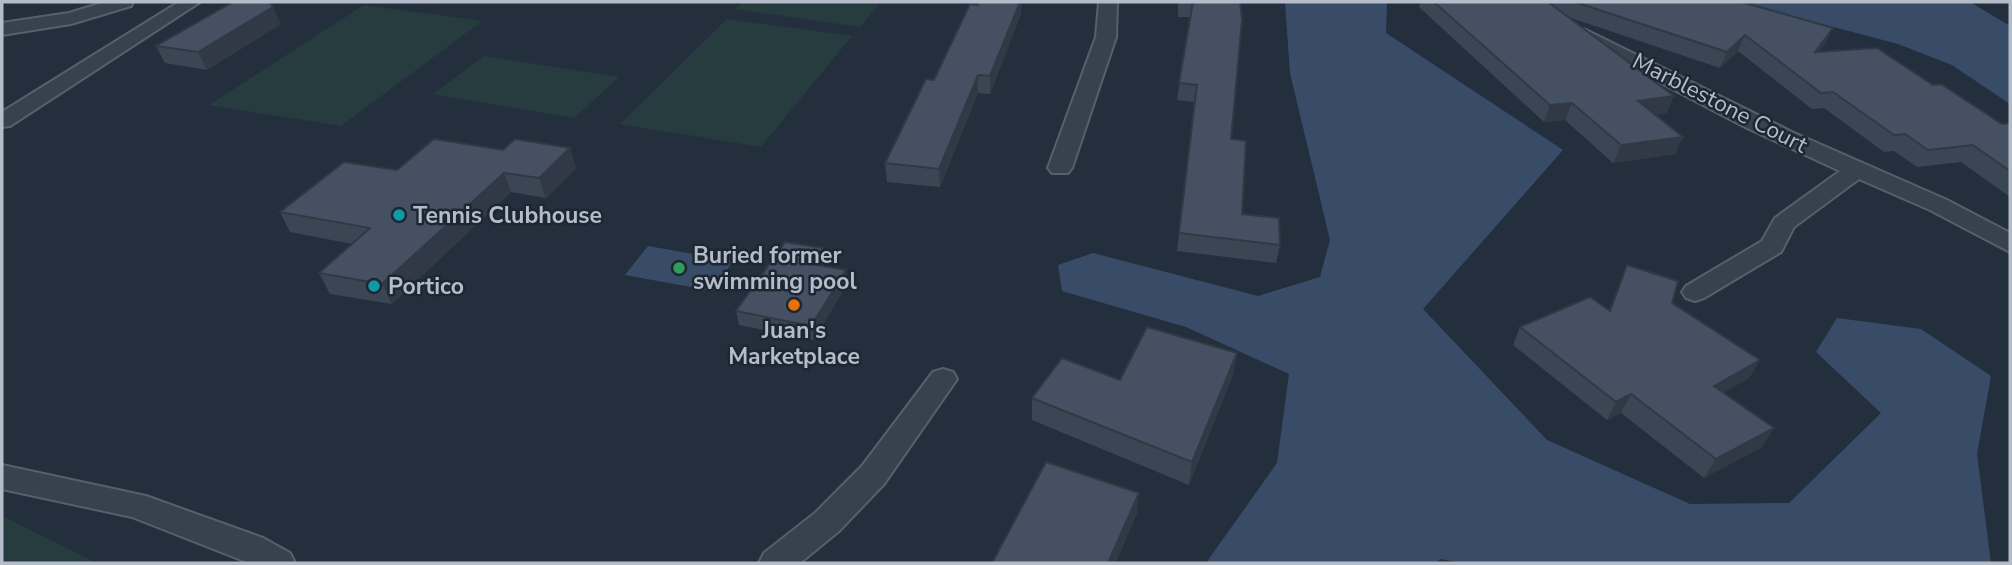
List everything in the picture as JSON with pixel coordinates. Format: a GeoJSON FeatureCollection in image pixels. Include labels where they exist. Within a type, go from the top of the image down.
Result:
{"type":"FeatureCollection","features":[{"type":"Feature","properties":{"kind":"street"},"geometry":{"type":"LineString","coordinates":[[2,29],[71,18],[124,2]]}},
{"type":"Feature","properties":{"kind":"street"},"geometry":{"type":"LineString","coordinates":[[3,116],[191,2]]}},
{"type":"Feature","properties":{"kind":"street"},"geometry":{"type":"LineString","coordinates":[[1060,168],[1106,37],[1108,2]]}},
{"type":"Feature","properties":{"kind":"street","name":"Marblestone Court"},"geometry":{"type":"LineString","coordinates":[[1584,35],[1683,83],[1769,130],[1967,218],[2010,244]]}},
{"type":"Feature","properties":{"kind":"street"},"geometry":{"type":"LineString","coordinates":[[1695,292],[1772,246],[1784,223],[1856,170]]}},
{"type":"Feature","properties":{"kind":"street"},"geometry":{"type":"LineString","coordinates":[[776,563],[827,522],[873,475],[943,379]]}},
{"type":"Feature","properties":{"kind":"street"},"geometry":{"type":"LineString","coordinates":[[2,477],[135,505],[251,548],[278,563]]}},
{"type":"Feature","properties":{"kind":"green space"},"geometry":{"type":"Polygon","coordinates":[[[743,2],[881,2],[860,27],[735,9],[743,2]]]}},
{"type":"Feature","properties":{"kind":"green space"},"geometry":{"type":"Polygon","coordinates":[[[364,5],[482,21],[341,126],[209,105],[364,5]]]}},
{"type":"Feature","properties":{"kind":"green space"},"geometry":{"type":"Polygon","coordinates":[[[727,19],[852,36],[761,147],[620,124],[727,19]]]}},
{"type":"Feature","properties":{"kind":"green space"},"geometry":{"type":"Polygon","coordinates":[[[484,56],[619,77],[574,118],[433,94],[484,56]]]}},
{"type":"Feature","properties":{"kind":"green space"},"geometry":{"type":"Polygon","coordinates":[[[2,516],[97,563],[2,563],[2,516]]]}},
{"type":"Feature","properties":{"kind":"water"},"geometry":{"type":"Polygon","coordinates":[[[1285,2],[1387,2],[1386,33],[1563,150],[1423,309],[1547,440],[1690,504],[1789,503],[1881,413],[1816,352],[1837,318],[1921,329],[1991,376],[1977,454],[1991,563],[1463,563],[1440,559],[1436,563],[1206,563],[1277,463],[1289,374],[1186,327],[1062,291],[1058,265],[1093,253],[1258,296],[1320,277],[1330,240],[1290,73],[1285,2]]]}},
{"type":"Feature","properties":{"kind":"water"},"geometry":{"type":"Polygon","coordinates":[[[1739,2],[1970,2],[2010,26],[2010,104],[1952,65],[1898,44],[1739,2]]]}},
{"type":"Feature","properties":{"kind":"water","name":"Buried former swimming pool"},"geometry":{"type":"Polygon","coordinates":[[[648,246],[733,261],[713,291],[625,275],[648,246]]]}},
{"type":"Feature","properties":{"kind":"building"},"geometry":{"type":"Polygon","coordinates":[[[233,2],[270,2],[273,7],[198,52],[156,46],[233,2]]]}},
{"type":"Feature","properties":{"kind":"building"},"geometry":{"type":"Polygon","coordinates":[[[978,2],[1020,2],[990,76],[978,75],[939,169],[885,163],[926,79],[934,80],[970,4],[978,5],[978,2]]]}},
{"type":"Feature","properties":{"kind":"building"},"geometry":{"type":"Polygon","coordinates":[[[1193,2],[1240,2],[1242,20],[1231,139],[1246,141],[1242,214],[1279,218],[1280,245],[1179,233],[1197,85],[1179,83],[1193,2]]]}},
{"type":"Feature","properties":{"kind":"building"},"geometry":{"type":"Polygon","coordinates":[[[1434,2],[1548,2],[1674,96],[1638,101],[1683,137],[1621,145],[1572,103],[1550,105],[1434,2]]]}},
{"type":"Feature","properties":{"kind":"building"},"geometry":{"type":"Polygon","coordinates":[[[1575,2],[1742,2],[1833,28],[1815,52],[1877,48],[1933,85],[1941,84],[2002,124],[2010,123],[2010,171],[1973,145],[1928,150],[1905,134],[1894,135],[1833,92],[1821,93],[1745,35],[1727,52],[1575,2]]]}},
{"type":"Feature","properties":{"kind":"building"},"geometry":{"type":"Polygon","coordinates":[[[434,139],[503,150],[515,139],[570,148],[539,178],[504,173],[382,284],[319,273],[370,228],[280,212],[344,162],[397,170],[434,139]]]}},
{"type":"Feature","properties":{"kind":"building","name":"Juan's Marketplace"},"geometry":{"type":"Polygon","coordinates":[[[785,242],[823,248],[812,264],[846,270],[811,326],[736,311],[785,242]]]}},
{"type":"Feature","properties":{"kind":"building"},"geometry":{"type":"Polygon","coordinates":[[[1627,265],[1678,281],[1672,303],[1760,360],[1714,386],[1774,428],[1716,459],[1631,394],[1616,402],[1520,327],[1590,297],[1610,311],[1627,265]]]}},
{"type":"Feature","properties":{"kind":"building"},"geometry":{"type":"Polygon","coordinates":[[[1147,327],[1237,353],[1192,462],[1032,398],[1062,358],[1120,380],[1147,327]]]}},
{"type":"Feature","properties":{"kind":"building"},"geometry":{"type":"Polygon","coordinates":[[[1046,462],[1139,493],[1108,563],[992,563],[1046,462]]]}},
{"type":"Feature","properties":{"kind":"place","name":"Tennis Clubhouse"},"geometry":{"type":"Point","coordinates":[399,215]}},
{"type":"Feature","properties":{"kind":"place","name":"Buried former swimming pool"},"geometry":{"type":"Point","coordinates":[679,268]}},
{"type":"Feature","properties":{"kind":"place","name":"Portico"},"geometry":{"type":"Point","coordinates":[374,286]}},
{"type":"Feature","properties":{"kind":"place","name":"Juan's Marketplace"},"geometry":{"type":"Point","coordinates":[794,305]}}]}
